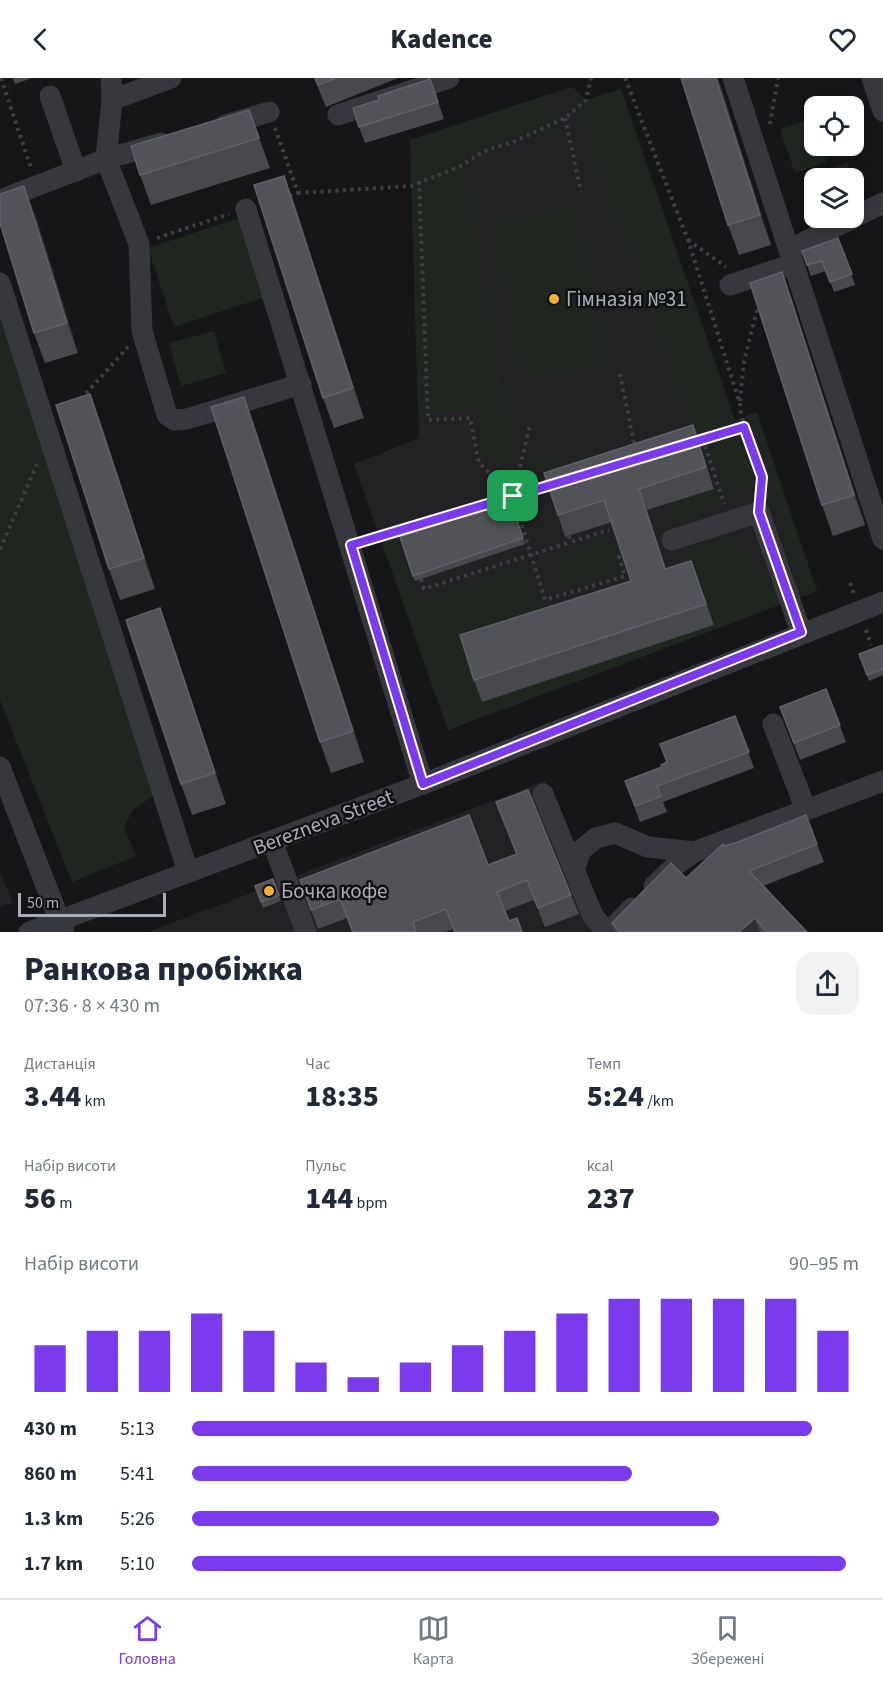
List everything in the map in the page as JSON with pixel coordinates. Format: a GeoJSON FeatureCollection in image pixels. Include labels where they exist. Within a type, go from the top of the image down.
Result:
{"type":"FeatureCollection","features":[{"type":"Feature","properties":{"kind":"street"},"geometry":{"type":"LineString","coordinates":[[111,78],[112,100],[106,159],[139,244],[142,331],[167,415],[175,420],[187,419],[301,384]]}},
{"type":"Feature","properties":{"kind":"street"},"geometry":{"type":"LineString","coordinates":[[112,100],[171,78]]}},
{"type":"Feature","properties":{"kind":"street"},"geometry":{"type":"LineString","coordinates":[[338,115],[426,82],[449,78]]}},
{"type":"Feature","properties":{"kind":"street"},"geometry":{"type":"LineString","coordinates":[[732,78],[883,539]]}},
{"type":"Feature","properties":{"kind":"street"},"geometry":{"type":"LineString","coordinates":[[872,78],[883,111]]}},
{"type":"Feature","properties":{"kind":"street"},"geometry":{"type":"LineString","coordinates":[[50,96],[75,171]]}},
{"type":"Feature","properties":{"kind":"street"},"geometry":{"type":"LineString","coordinates":[[204,131],[269,112]]}},
{"type":"Feature","properties":{"kind":"street"},"geometry":{"type":"LineString","coordinates":[[0,200],[106,159],[182,137]]}},
{"type":"Feature","properties":{"kind":"street"},"geometry":{"type":"LineString","coordinates":[[730,285],[773,271],[791,257],[883,203]]}},
{"type":"Feature","properties":{"kind":"street"},"geometry":{"type":"LineString","coordinates":[[246,209],[423,784]]}},
{"type":"Feature","properties":{"kind":"street"},"geometry":{"type":"LineString","coordinates":[[0,284],[188,872]]}},
{"type":"Feature","properties":{"kind":"street"},"geometry":{"type":"LineString","coordinates":[[672,540],[759,512],[801,632]]}},
{"type":"Feature","properties":{"kind":"street","name":"Berezneva Street"},"geometry":{"type":"LineString","coordinates":[[29,932],[62,926],[188,872],[423,784],[801,632],[883,602]]}},
{"type":"Feature","properties":{"kind":"street"},"geometry":{"type":"LineString","coordinates":[[773,724],[806,810]]}},
{"type":"Feature","properties":{"kind":"street"},"geometry":{"type":"LineString","coordinates":[[0,767],[62,926]]}},
{"type":"Feature","properties":{"kind":"street"},"geometry":{"type":"LineString","coordinates":[[543,794],[593,916],[608,932],[676,865],[694,852],[883,781]]}},
{"type":"Feature","properties":{"kind":"street"},"geometry":{"type":"LineString","coordinates":[[574,870],[581,849],[596,838],[615,833],[648,847],[694,852]]}},
{"type":"Feature","properties":{"kind":"street"},"geometry":{"type":"LineString","coordinates":[[272,841],[306,932]]}},
{"type":"Feature","properties":{"kind":"path"},"geometry":{"type":"LineString","coordinates":[[1,78],[38,185]]}},
{"type":"Feature","properties":{"kind":"path"},"geometry":{"type":"LineString","coordinates":[[298,193],[411,186],[461,166],[484,151],[513,142],[565,118],[586,100],[591,78]]}},
{"type":"Feature","properties":{"kind":"path"},"geometry":{"type":"LineString","coordinates":[[625,78],[687,240],[740,404],[744,427],[762,477],[759,512]]}},
{"type":"Feature","properties":{"kind":"path"},"geometry":{"type":"LineString","coordinates":[[565,118],[581,192]]}},
{"type":"Feature","properties":{"kind":"path"},"geometry":{"type":"LineString","coordinates":[[419,181],[428,420],[470,418],[479,463],[513,496],[549,610]]}},
{"type":"Feature","properties":{"kind":"path"},"geometry":{"type":"LineString","coordinates":[[687,240],[729,270],[751,278]]}},
{"type":"Feature","properties":{"kind":"path"},"geometry":{"type":"LineString","coordinates":[[740,404],[744,361],[756,308],[773,271]]}},
{"type":"Feature","properties":{"kind":"path"},"geometry":{"type":"LineString","coordinates":[[620,374],[636,452]]}},
{"type":"Feature","properties":{"kind":"path"},"geometry":{"type":"LineString","coordinates":[[513,496],[530,425]]}},
{"type":"Feature","properties":{"kind":"path"},"geometry":{"type":"LineString","coordinates":[[692,442],[744,427]]}},
{"type":"Feature","properties":{"kind":"path"},"geometry":{"type":"LineString","coordinates":[[703,439],[730,522]]}},
{"type":"Feature","properties":{"kind":"path"},"geometry":{"type":"LineString","coordinates":[[351,545],[558,482]]}},
{"type":"Feature","properties":{"kind":"path"},"geometry":{"type":"LineString","coordinates":[[421,579],[424,589],[609,530]]}},
{"type":"Feature","properties":{"kind":"path"},"geometry":{"type":"LineString","coordinates":[[569,536],[571,542]]}},
{"type":"Feature","properties":{"kind":"path"},"geometry":{"type":"LineString","coordinates":[[519,546],[522,557]]}},
{"type":"Feature","properties":{"kind":"path"},"geometry":{"type":"LineString","coordinates":[[545,600],[625,576],[619,557],[624,556]]}},
{"type":"Feature","properties":{"kind":"path"},"geometry":{"type":"LineString","coordinates":[[471,562],[474,572]]}},
{"type":"Feature","properties":{"kind":"shaded area","name":"Гімназія №31"},"geometry":{"type":"Polygon","coordinates":[[[572,87],[586,100],[621,89],[735,420],[757,412],[817,591],[448,730],[354,464],[419,438],[410,140],[572,87]]]}},
{"type":"Feature","properties":{"kind":"shaded area"},"geometry":{"type":"Polygon","coordinates":[[[572,87],[586,100],[621,89],[735,421],[570,473],[528,468],[531,453],[569,463],[690,427],[572,87]]]}},
{"type":"Feature","properties":{"kind":"shaded area"},"geometry":{"type":"Polygon","coordinates":[[[546,95],[560,129],[542,136],[521,135],[480,148],[464,160],[515,449],[511,463],[485,459],[476,409],[418,414],[410,140],[546,95]]]}},
{"type":"Feature","properties":{"kind":"shaded area"},"geometry":{"type":"Polygon","coordinates":[[[804,121],[804,156],[825,156],[827,162],[804,168],[795,173],[780,129],[804,121]]]}},
{"type":"Feature","properties":{"kind":"shaded area"},"geometry":{"type":"Polygon","coordinates":[[[848,163],[849,168],[832,168],[848,163]]]}},
{"type":"Feature","properties":{"kind":"shaded area"},"geometry":{"type":"Polygon","coordinates":[[[574,205],[606,364],[522,381],[490,222],[574,205]]]}},
{"type":"Feature","properties":{"kind":"shaded area"},"geometry":{"type":"Polygon","coordinates":[[[239,218],[265,297],[174,327],[148,248],[239,218]]]}},
{"type":"Feature","properties":{"kind":"shaded area"},"geometry":{"type":"Polygon","coordinates":[[[0,292],[158,792],[133,810],[124,827],[136,856],[72,882],[0,700],[0,292]]]}},
{"type":"Feature","properties":{"kind":"shaded area"},"geometry":{"type":"Polygon","coordinates":[[[214,331],[226,373],[181,386],[169,343],[214,331]]]}},
{"type":"Feature","properties":{"kind":"shaded area"},"geometry":{"type":"Polygon","coordinates":[[[757,413],[817,591],[805,595],[746,417],[757,413]]]}},
{"type":"Feature","properties":{"kind":"shaded area"},"geometry":{"type":"Polygon","coordinates":[[[740,435],[756,480],[727,497],[710,445],[740,435]]]}},
{"type":"Feature","properties":{"kind":"shaded area"},"geometry":{"type":"Polygon","coordinates":[[[714,489],[719,502],[678,527],[669,503],[714,489]]]}},
{"type":"Feature","properties":{"kind":"shaded area"},"geometry":{"type":"Polygon","coordinates":[[[609,538],[619,571],[565,588],[555,555],[609,538]]]}},
{"type":"Feature","properties":{"kind":"shaded area"},"geometry":{"type":"Polygon","coordinates":[[[734,538],[782,604],[448,730],[383,546],[395,542],[417,601],[524,566],[541,615],[713,626],[685,548],[734,538]]]}},
{"type":"Feature","properties":{"kind":"shaded area"},"geometry":{"type":"Polygon","coordinates":[[[545,781],[596,913],[610,932],[148,932],[545,781]]]}},
{"type":"Feature","properties":{"kind":"shaded area"},"geometry":{"type":"Polygon","coordinates":[[[0,872],[13,903],[0,908],[0,872]]]}},
{"type":"Feature","properties":{"kind":"building"},"geometry":{"type":"Polygon","coordinates":[[[315,78],[336,78],[318,85],[315,78]]]}},
{"type":"Feature","properties":{"kind":"building"},"geometry":{"type":"Polygon","coordinates":[[[681,78],[716,78],[760,215],[728,225],[681,78]]]}},
{"type":"Feature","properties":{"kind":"building"},"geometry":{"type":"Polygon","coordinates":[[[430,79],[438,102],[359,127],[353,108],[379,100],[378,96],[430,79]]]}},
{"type":"Feature","properties":{"kind":"building"},"geometry":{"type":"Polygon","coordinates":[[[249,110],[259,138],[140,175],[131,146],[249,110]]]}},
{"type":"Feature","properties":{"kind":"building"},"geometry":{"type":"Polygon","coordinates":[[[284,176],[353,388],[323,398],[254,185],[284,176]]]}},
{"type":"Feature","properties":{"kind":"building"},"geometry":{"type":"Polygon","coordinates":[[[24,186],[67,323],[34,333],[0,223],[0,194],[24,186]]]}},
{"type":"Feature","properties":{"kind":"building"},"geometry":{"type":"Polygon","coordinates":[[[838,238],[852,274],[830,282],[822,261],[807,265],[802,251],[838,238]]]}},
{"type":"Feature","properties":{"kind":"building"},"geometry":{"type":"Polygon","coordinates":[[[782,272],[854,495],[822,505],[750,283],[782,272]]]}},
{"type":"Feature","properties":{"kind":"building"},"geometry":{"type":"Polygon","coordinates":[[[90,394],[144,558],[109,569],[56,405],[90,394]]]}},
{"type":"Feature","properties":{"kind":"building"},"geometry":{"type":"Polygon","coordinates":[[[244,397],[353,731],[320,742],[211,407],[244,397]]]}},
{"type":"Feature","properties":{"kind":"building"},"geometry":{"type":"Polygon","coordinates":[[[693,425],[706,467],[639,489],[665,569],[691,561],[706,604],[474,680],[460,635],[631,581],[604,500],[558,515],[544,473],[693,425]]]}},
{"type":"Feature","properties":{"kind":"building"},"geometry":{"type":"Polygon","coordinates":[[[510,500],[523,538],[413,576],[400,537],[510,500]]]}},
{"type":"Feature","properties":{"kind":"building"},"geometry":{"type":"Polygon","coordinates":[[[160,608],[215,773],[181,784],[126,620],[160,608]]]}},
{"type":"Feature","properties":{"kind":"building"},"geometry":{"type":"Polygon","coordinates":[[[883,645],[883,669],[867,675],[859,654],[883,645]]]}},
{"type":"Feature","properties":{"kind":"building"},"geometry":{"type":"Polygon","coordinates":[[[826,689],[840,725],[794,743],[780,707],[826,689]]]}},
{"type":"Feature","properties":{"kind":"building"},"geometry":{"type":"Polygon","coordinates":[[[735,716],[749,752],[657,786],[661,796],[635,806],[625,781],[662,767],[661,765],[667,762],[660,744],[735,716]]]}},
{"type":"Feature","properties":{"kind":"building"},"geometry":{"type":"Polygon","coordinates":[[[528,790],[571,895],[538,908],[527,880],[497,892],[509,921],[517,918],[522,932],[455,932],[446,909],[413,922],[416,932],[353,932],[340,899],[311,910],[300,880],[469,815],[488,865],[517,854],[496,802],[528,790]]]}},
{"type":"Feature","properties":{"kind":"building"},"geometry":{"type":"Polygon","coordinates":[[[806,815],[817,844],[749,871],[807,932],[767,932],[755,918],[739,932],[620,932],[612,923],[671,863],[686,878],[723,844],[725,846],[738,842],[806,815]]]}},
{"type":"Feature","properties":{"kind":"building"},"geometry":{"type":"Polygon","coordinates":[[[273,879],[279,895],[261,902],[255,886],[273,879]]]}},
{"type":"Feature","properties":{"kind":"place","name":"Гімназія №31"},"geometry":{"type":"Point","coordinates":[554,299]}},
{"type":"Feature","properties":{"kind":"place","name":"Бочка кофе"},"geometry":{"type":"Point","coordinates":[269,891]}},
{"type":"Feature","properties":{"kind":"route"},"geometry":{"type":"LineString","coordinates":[[744,427],[762,477],[759,512],[801,632],[423,784],[351,545],[513,496],[744,427]]}}]}
